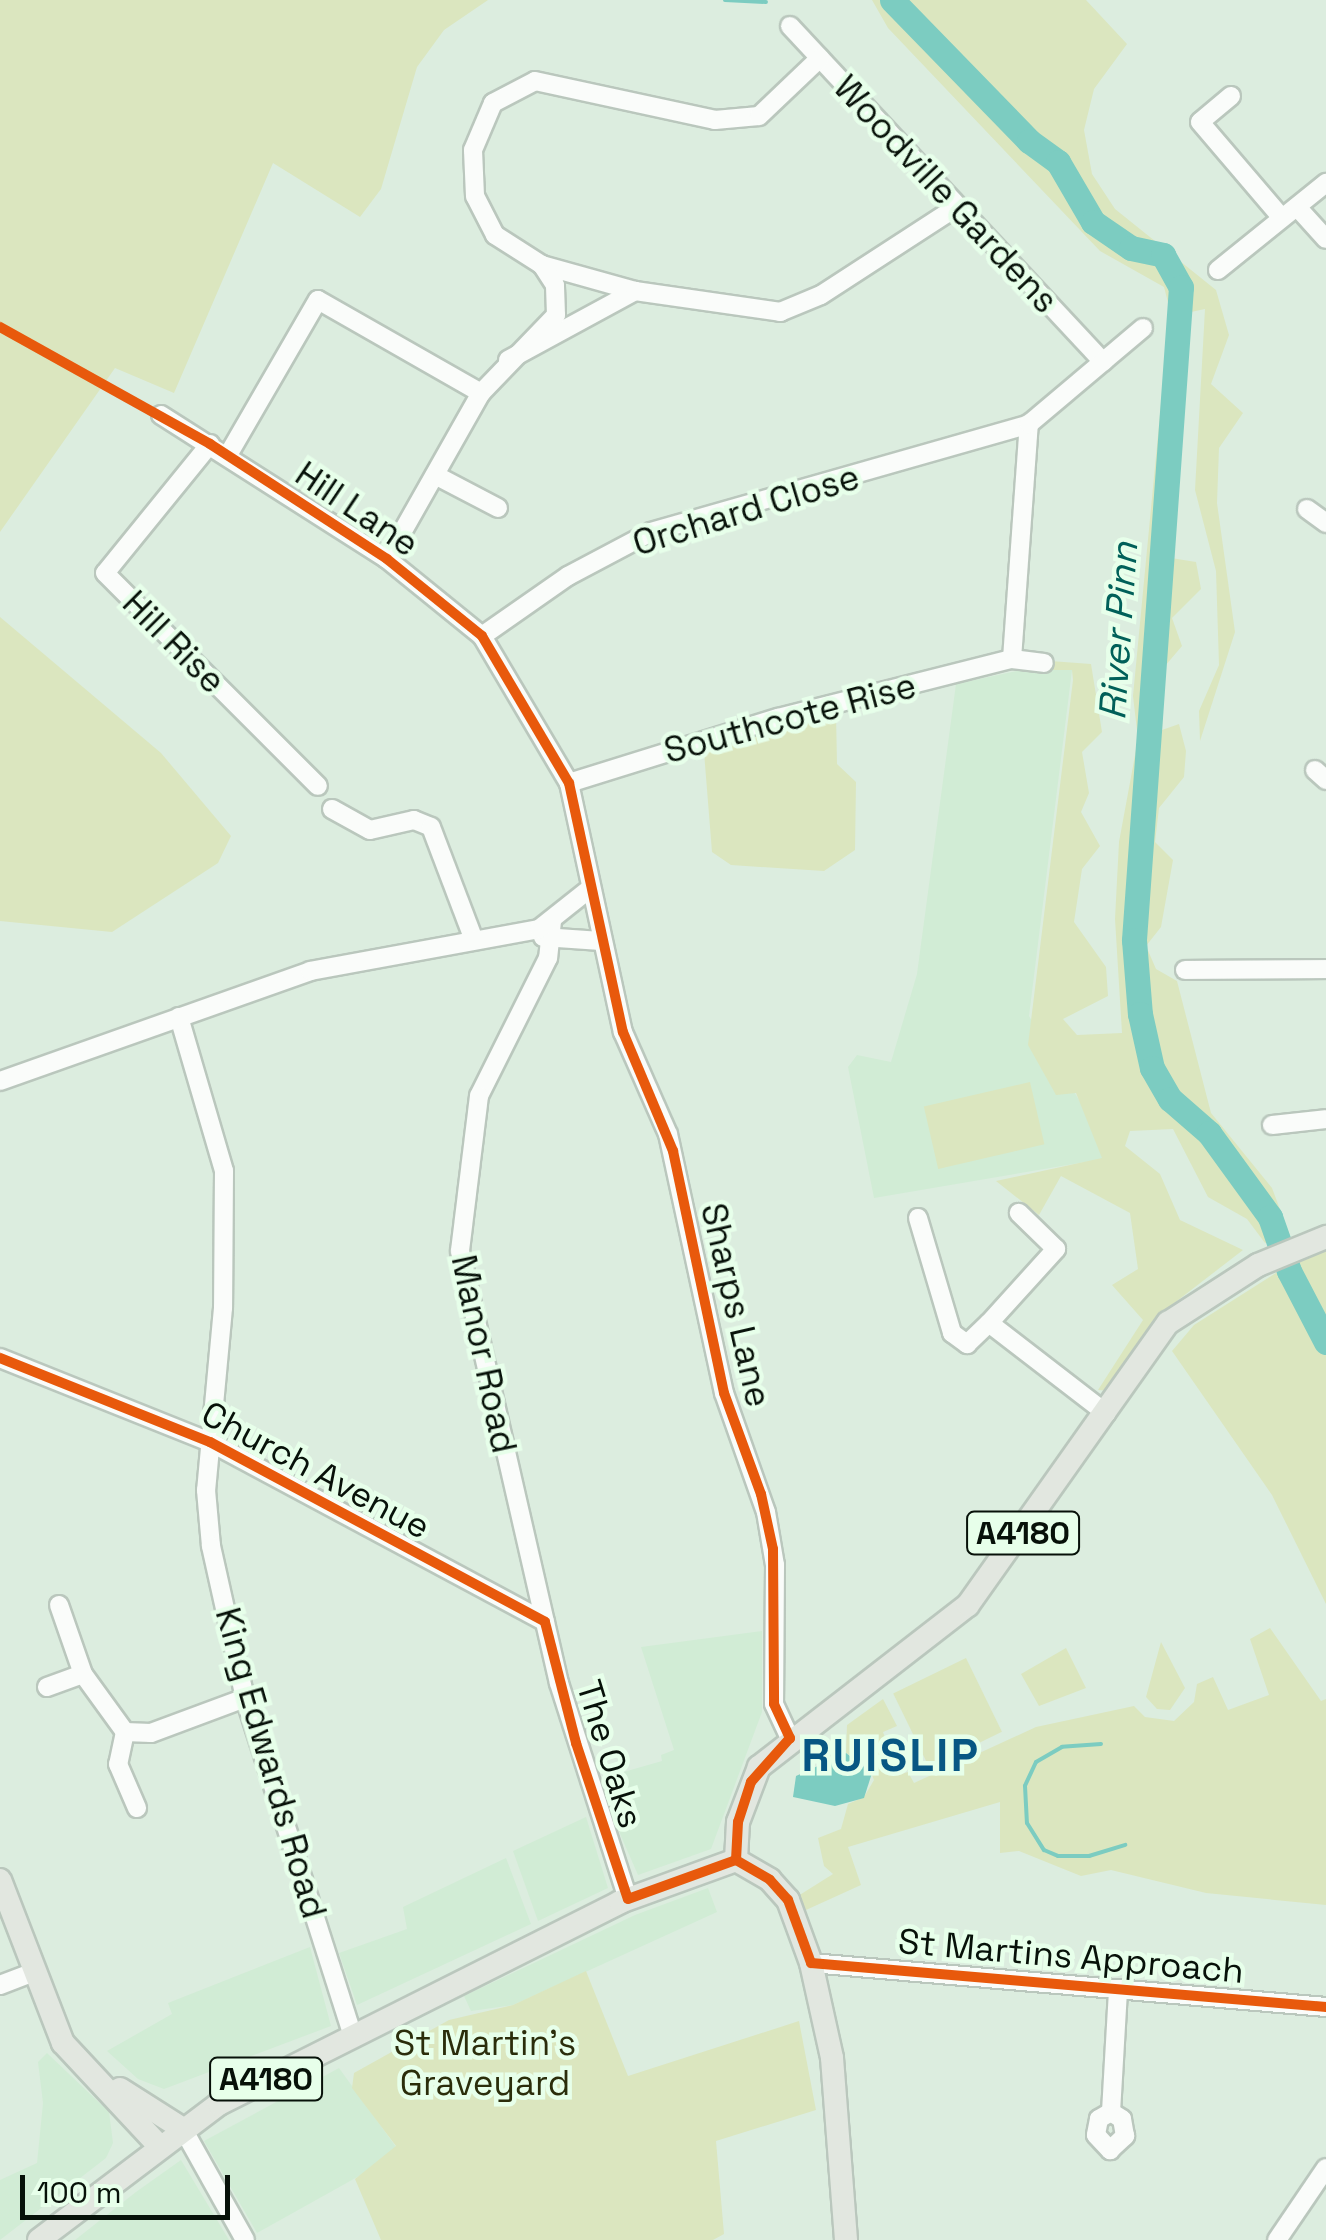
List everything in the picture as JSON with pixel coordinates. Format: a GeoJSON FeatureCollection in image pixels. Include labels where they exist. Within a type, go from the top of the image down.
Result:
{"type":"FeatureCollection","features":[{"type":"Feature","properties":{"kind":"main road","name":"A4180"},"geometry":{"type":"LineString","coordinates":[[40,2240],[182,2129],[352,2034],[628,1899],[736,1860],[738,1822],[751,1782],[790,1738],[917,1650],[968,1604],[1168,1323],[1261,1264],[1326,1237]]}},
{"type":"Feature","properties":{"kind":"main road"},"geometry":{"type":"LineString","coordinates":[[736,1860],[770,1880],[788,1900],[811,1963],[832,2058],[846,2240]]}},
{"type":"Feature","properties":{"kind":"main road"},"geometry":{"type":"LineString","coordinates":[[0,1880],[32,1973],[64,2043],[104,2081],[160,2147]]}},
{"type":"Feature","properties":{"kind":"main road"},"geometry":{"type":"LineString","coordinates":[[104,2081],[182,2129]]}},
{"type":"Feature","properties":{"kind":"street","name":"Woodville Gardens"},"geometry":{"type":"LineString","coordinates":[[790,26],[1103,362]]}},
{"type":"Feature","properties":{"kind":"street"},"geometry":{"type":"LineString","coordinates":[[820,58],[758,116],[715,120],[536,81],[493,102],[473,150],[475,196],[495,235],[542,264],[635,291],[780,312],[821,296],[958,206]]}},
{"type":"Feature","properties":{"kind":"street"},"geometry":{"type":"LineString","coordinates":[[1230,96],[1200,122],[1289,212],[1326,239]]}},
{"type":"Feature","properties":{"kind":"street"},"geometry":{"type":"LineString","coordinates":[[1218,270],[1326,183]]}},
{"type":"Feature","properties":{"kind":"street"},"geometry":{"type":"LineString","coordinates":[[387,559],[480,394],[508,360],[556,315],[554,285],[542,264]]}},
{"type":"Feature","properties":{"kind":"street"},"geometry":{"type":"LineString","coordinates":[[508,360],[635,291]]}},
{"type":"Feature","properties":{"kind":"street"},"geometry":{"type":"LineString","coordinates":[[228,455],[318,300],[480,394]]}},
{"type":"Feature","properties":{"kind":"street"},"geometry":{"type":"LineString","coordinates":[[1044,662],[1012,658],[1029,424],[1143,328]]}},
{"type":"Feature","properties":{"kind":"street","name":"Hill Lane"},"geometry":{"type":"LineString","coordinates":[[161,415],[387,559],[482,636],[570,783],[588,890]]}},
{"type":"Feature","properties":{"kind":"street","name":"Orchard Close"},"geometry":{"type":"LineString","coordinates":[[482,636],[568,576],[650,532],[1029,424]]}},
{"type":"Feature","properties":{"kind":"street","name":"Hill Rise"},"geometry":{"type":"LineString","coordinates":[[210,444],[104,573],[318,786]]}},
{"type":"Feature","properties":{"kind":"street"},"geometry":{"type":"LineString","coordinates":[[435,475],[498,508]]}},
{"type":"Feature","properties":{"kind":"street"},"geometry":{"type":"LineString","coordinates":[[1307,508],[1326,523]]}},
{"type":"Feature","properties":{"kind":"street","name":"Southcote Rise"},"geometry":{"type":"LineString","coordinates":[[570,783],[778,718],[1012,658]]}},
{"type":"Feature","properties":{"kind":"street"},"geometry":{"type":"LineString","coordinates":[[332,809],[370,830],[426,823],[474,940]]}},
{"type":"Feature","properties":{"kind":"street"},"geometry":{"type":"LineString","coordinates":[[553,931],[588,890]]}},
{"type":"Feature","properties":{"kind":"street","name":"Sharps Lane"},"geometry":{"type":"LineString","coordinates":[[588,890],[623,1032],[673,1151],[724,1394],[766,1512],[775,1565],[774,1704],[790,1738]]}},
{"type":"Feature","properties":{"kind":"street"},"geometry":{"type":"LineString","coordinates":[[0,1081],[310,971],[512,934],[553,931],[601,941]]}},
{"type":"Feature","properties":{"kind":"street","name":"Manor Road"},"geometry":{"type":"LineString","coordinates":[[545,1622],[463,1288],[460,1234],[479,1096],[553,931]]}},
{"type":"Feature","properties":{"kind":"street"},"geometry":{"type":"LineString","coordinates":[[1185,970],[1326,969]]}},
{"type":"Feature","properties":{"kind":"street","name":"King Edwards Road"},"geometry":{"type":"LineString","coordinates":[[179,1017],[224,1171],[223,1308],[210,1442],[212,1546],[245,1698],[352,2034]]}},
{"type":"Feature","properties":{"kind":"street"},"geometry":{"type":"LineString","coordinates":[[1272,1125],[1326,1119]]}},
{"type":"Feature","properties":{"kind":"street"},"geometry":{"type":"LineString","coordinates":[[918,1218],[952,1333],[966,1344],[1056,1248],[1019,1213]]}},
{"type":"Feature","properties":{"kind":"street"},"geometry":{"type":"LineString","coordinates":[[988,1322],[1106,1414]]}},
{"type":"Feature","properties":{"kind":"street","name":"Church Avenue"},"geometry":{"type":"LineString","coordinates":[[0,1358],[210,1442],[545,1622]]}},
{"type":"Feature","properties":{"kind":"street"},"geometry":{"type":"LineString","coordinates":[[59,1604],[84,1674],[125,1732],[118,1764],[138,1808]]}},
{"type":"Feature","properties":{"kind":"street","name":"The Oaks"},"geometry":{"type":"LineString","coordinates":[[545,1622],[576,1743],[628,1899]]}},
{"type":"Feature","properties":{"kind":"street"},"geometry":{"type":"LineString","coordinates":[[47,1687],[84,1674]]}},
{"type":"Feature","properties":{"kind":"street"},"geometry":{"type":"LineString","coordinates":[[125,1732],[151,1733],[245,1698]]}},
{"type":"Feature","properties":{"kind":"street","name":"St Martins Approach"},"geometry":{"type":"LineString","coordinates":[[811,1963],[1326,2008]]}},
{"type":"Feature","properties":{"kind":"street"},"geometry":{"type":"LineString","coordinates":[[0,1985],[32,1973]]}},
{"type":"Feature","properties":{"kind":"street"},"geometry":{"type":"LineString","coordinates":[[1110,2112],[1118,1989]]}},
{"type":"Feature","properties":{"kind":"street"},"geometry":{"type":"LineString","coordinates":[[182,2129],[245,2240]]}},
{"type":"Feature","properties":{"kind":"street"},"geometry":{"type":"LineString","coordinates":[[1277,2240],[1326,2168]]}},
{"type":"Feature","properties":{"kind":"shaded area"},"geometry":{"type":"Polygon","coordinates":[[[1022,670],[1072,670],[1029,1016],[1089,1117],[1103,1159],[874,1198],[848,1067],[857,1055],[891,1062],[917,974],[956,684],[1022,670]]]}},
{"type":"Feature","properties":{"kind":"shaded area"},"geometry":{"type":"Polygon","coordinates":[[[762,1631],[762,1712],[711,1849],[638,1875],[617,1827],[627,1822],[613,1775],[662,1761],[661,1755],[674,1750],[641,1647],[762,1631]]]}},
{"type":"Feature","properties":{"kind":"shaded area"},"geometry":{"type":"Polygon","coordinates":[[[586,1817],[608,1888],[538,1921],[513,1851],[586,1817]]]}},
{"type":"Feature","properties":{"kind":"shaded area"},"geometry":{"type":"Polygon","coordinates":[[[506,1858],[531,1924],[357,2005],[339,1953],[407,1929],[403,1907],[506,1858]]]}},
{"type":"Feature","properties":{"kind":"shaded area"},"geometry":{"type":"Polygon","coordinates":[[[708,1888],[717,1912],[513,2005],[471,2011],[464,1996],[635,1915],[708,1888]]]}},
{"type":"Feature","properties":{"kind":"shaded area"},"geometry":{"type":"Polygon","coordinates":[[[310,1947],[331,2026],[164,2089],[138,2079],[107,2051],[172,2014],[168,2003],[310,1947]]]}},
{"type":"Feature","properties":{"kind":"shaded area"},"geometry":{"type":"Polygon","coordinates":[[[47,2053],[109,2112],[113,2143],[106,2158],[0,2240],[0,2180],[37,2163],[43,2103],[38,2062],[47,2053]]]}},
{"type":"Feature","properties":{"kind":"shaded area"},"geometry":{"type":"Polygon","coordinates":[[[339,2068],[396,2147],[377,2166],[257,2233],[204,2141],[339,2068]]]}},
{"type":"Feature","properties":{"kind":"shaded area"},"geometry":{"type":"Polygon","coordinates":[[[181,2160],[229,2240],[75,2240],[136,2192],[181,2160]]]}},
{"type":"Feature","properties":{"kind":"green space"},"geometry":{"type":"Polygon","coordinates":[[[0,0],[488,0],[444,30],[417,67],[381,189],[360,217],[273,163],[174,393],[115,368],[0,532],[0,0]]]}},
{"type":"Feature","properties":{"kind":"green space"},"geometry":{"type":"Polygon","coordinates":[[[872,0],[1086,0],[1127,44],[1094,89],[1084,130],[1092,174],[1115,209],[1216,290],[1229,335],[1211,384],[1243,413],[1219,448],[1217,503],[1235,632],[1200,741],[1199,711],[1219,665],[1216,571],[1195,490],[1205,309],[1191,312],[1171,558],[1196,562],[1201,589],[1172,618],[1182,646],[1165,666],[1162,730],[1179,724],[1186,751],[1184,777],[1159,808],[1155,842],[1173,860],[1161,927],[1146,946],[1156,969],[1177,981],[1211,1113],[1272,1188],[1290,1236],[1265,1243],[1247,1219],[1208,1197],[1173,1129],[1130,1131],[1125,1146],[1160,1174],[1180,1220],[1243,1250],[1160,1314],[1115,1391],[1098,1390],[1143,1320],[1112,1285],[1138,1269],[1130,1213],[1061,1176],[1039,1215],[996,1181],[1102,1158],[1076,1093],[1056,1095],[1028,1045],[1073,680],[1072,670],[1048,670],[1050,661],[1091,664],[1102,732],[1082,752],[1089,793],[1081,812],[1100,846],[1082,869],[1074,922],[1106,967],[1108,996],[1063,1019],[1077,1035],[1122,1033],[1115,919],[1119,842],[1138,739],[1133,696],[1170,310],[1164,287],[1100,251],[888,28],[872,0]]]}},
{"type":"Feature","properties":{"kind":"green space"},"geometry":{"type":"Polygon","coordinates":[[[0,617],[161,753],[231,836],[218,863],[112,932],[0,921],[0,617]]]}},
{"type":"Feature","properties":{"kind":"green space"},"geometry":{"type":"Polygon","coordinates":[[[836,714],[837,764],[856,782],[855,850],[824,871],[731,865],[712,852],[704,752],[836,714]]]}},
{"type":"Feature","properties":{"kind":"green space"},"geometry":{"type":"Polygon","coordinates":[[[1030,1082],[1044,1144],[938,1169],[924,1107],[1030,1082]]]}},
{"type":"Feature","properties":{"kind":"green space"},"geometry":{"type":"Polygon","coordinates":[[[1326,1250],[1326,1329],[1292,1264],[1326,1250]]]}},
{"type":"Feature","properties":{"kind":"green space"},"geometry":{"type":"Polygon","coordinates":[[[1287,1266],[1326,1342],[1326,1604],[1272,1495],[1172,1351],[1194,1325],[1287,1266]]]}},
{"type":"Feature","properties":{"kind":"green space"},"geometry":{"type":"Polygon","coordinates":[[[1270,1628],[1321,1701],[1326,1699],[1326,1905],[1206,1893],[1111,1870],[1081,1876],[1019,1851],[1000,1853],[1000,1802],[848,1847],[861,1885],[806,1910],[798,1896],[833,1874],[824,1866],[818,1838],[841,1829],[848,1804],[864,1797],[874,1780],[869,1767],[846,1753],[847,1725],[883,1699],[897,1726],[883,1732],[898,1775],[908,1772],[914,1783],[1036,1727],[1134,1706],[1145,1717],[1174,1721],[1194,1702],[1197,1684],[1213,1677],[1228,1710],[1269,1695],[1250,1639],[1270,1628]]]}},
{"type":"Feature","properties":{"kind":"green space"},"geometry":{"type":"Polygon","coordinates":[[[1161,1642],[1185,1688],[1170,1710],[1157,1709],[1146,1697],[1161,1642]]]}},
{"type":"Feature","properties":{"kind":"green space"},"geometry":{"type":"Polygon","coordinates":[[[1066,1648],[1086,1688],[1039,1706],[1021,1674],[1066,1648]]]}},
{"type":"Feature","properties":{"kind":"green space"},"geometry":{"type":"Polygon","coordinates":[[[966,1658],[1002,1732],[929,1767],[893,1694],[966,1658]]]}},
{"type":"Feature","properties":{"kind":"green space","name":"St Martin's Graveyard"},"geometry":{"type":"Polygon","coordinates":[[[586,1971],[628,2076],[799,2021],[816,2110],[716,2141],[724,2234],[713,2240],[381,2240],[355,2179],[396,2146],[352,2088],[354,2073],[449,2020],[513,2005],[586,1971]]]}},
{"type":"Feature","properties":{"kind":"water"},"geometry":{"type":"Polygon","coordinates":[[[846,1753],[872,1773],[864,1798],[835,1806],[793,1797],[796,1776],[846,1753]]]}},
{"type":"Feature","properties":{"kind":"waterway"},"geometry":{"type":"LineString","coordinates":[[725,0],[766,2]]}},
{"type":"Feature","properties":{"kind":"waterway","name":"River Pinn"},"geometry":{"type":"LineString","coordinates":[[892,0],[1029,141],[1058,162],[1093,222],[1131,248],[1163,255],[1181,287],[1134,940],[1140,1014],[1152,1068],[1170,1099],[1209,1133],[1270,1217],[1289,1271],[1326,1342]]}},
{"type":"Feature","properties":{"kind":"waterway"},"geometry":{"type":"LineString","coordinates":[[1101,1744],[1062,1747],[1036,1762],[1025,1786],[1027,1823],[1044,1850],[1058,1856],[1089,1856],[1125,1845]]}},
{"type":"Feature","properties":{"kind":"cycle path"},"geometry":{"type":"LineString","coordinates":[[0,327],[210,444],[387,559],[482,636],[569,783],[623,1032],[673,1151],[724,1393],[761,1494],[773,1549],[774,1704],[790,1738],[751,1782],[738,1822],[736,1860]]}},
{"type":"Feature","properties":{"kind":"cycle path"},"geometry":{"type":"LineString","coordinates":[[0,1358],[210,1442],[545,1622],[576,1743],[628,1899],[736,1860]]}},
{"type":"Feature","properties":{"kind":"cycle path"},"geometry":{"type":"LineString","coordinates":[[736,1860],[770,1880],[788,1900],[811,1963],[1326,2007]]}},
{"type":"Feature","properties":{"kind":"district","name":"RUISLIP"},"geometry":{"type":"Point","coordinates":[891,1756]}}]}
